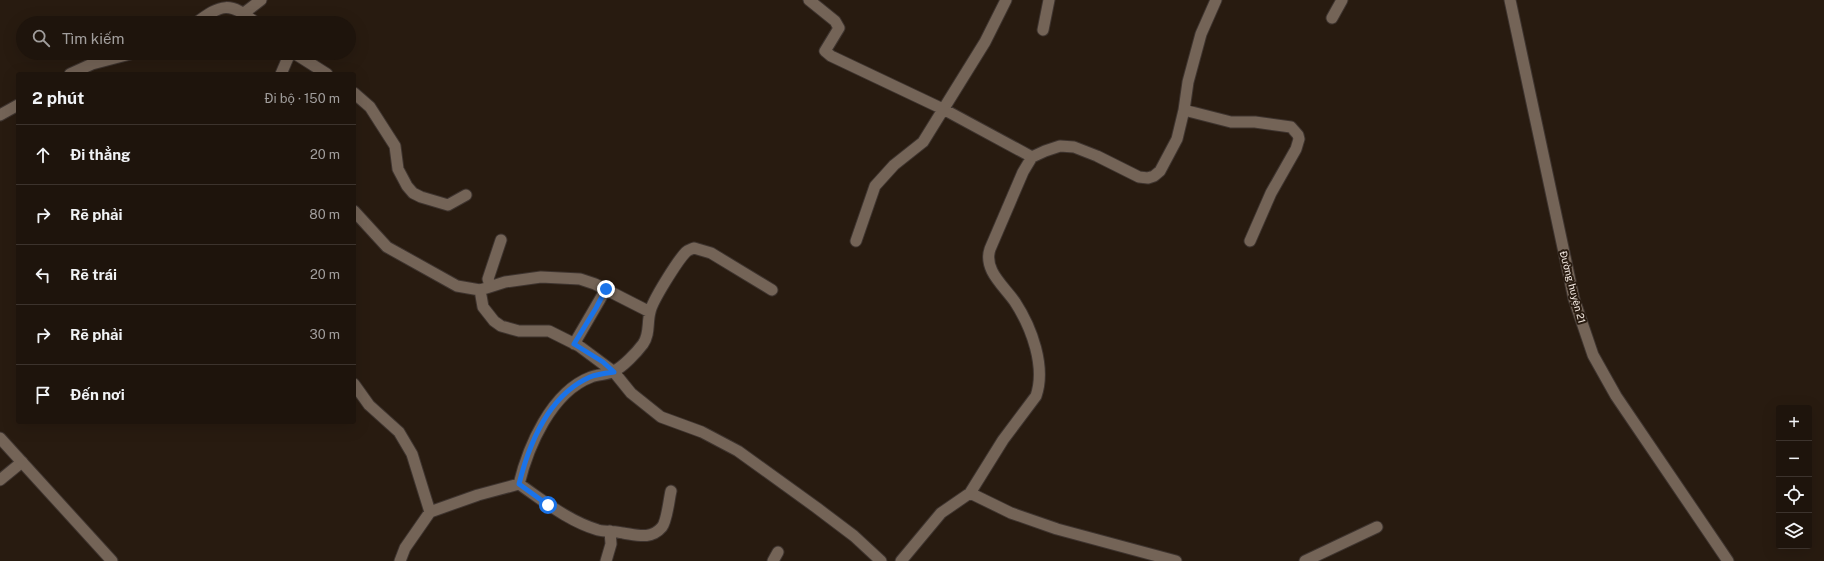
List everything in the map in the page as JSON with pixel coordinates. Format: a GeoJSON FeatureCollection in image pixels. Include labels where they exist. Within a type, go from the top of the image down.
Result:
{"type":"FeatureCollection","features":[{"type":"Feature","properties":{"kind":"street"},"geometry":{"type":"LineString","coordinates":[[244,13],[261,0]]}},
{"type":"Feature","properties":{"kind":"street"},"geometry":{"type":"LineString","coordinates":[[809,0],[835,21],[839,28],[825,51],[831,56],[945,110],[1032,157]]}},
{"type":"Feature","properties":{"kind":"street"},"geometry":{"type":"LineString","coordinates":[[856,241],[875,186],[894,165],[923,142],[945,110],[985,42],[1006,0]]}},
{"type":"Feature","properties":{"kind":"street"},"geometry":{"type":"LineString","coordinates":[[1043,30],[1049,0]]}},
{"type":"Feature","properties":{"kind":"street"},"geometry":{"type":"LineString","coordinates":[[901,561],[941,513],[970,493],[1003,440],[1036,396],[1039,369],[1027,327],[1015,302],[991,269],[987,256],[1010,201],[1032,157],[1055,147],[1066,146],[1084,150],[1138,177],[1148,178],[1154,176],[1165,163],[1177,139],[1184,110],[1188,82],[1201,34],[1216,0]]}},
{"type":"Feature","properties":{"kind":"street"},"geometry":{"type":"LineString","coordinates":[[1332,18],[1342,0]]}},
{"type":"Feature","properties":{"kind":"street","name":"Đường huyện 21"},"geometry":{"type":"LineString","coordinates":[[1510,0],[1574,299],[1593,354],[1616,396],[1728,561]]}},
{"type":"Feature","properties":{"kind":"street"},"geometry":{"type":"LineString","coordinates":[[206,16],[219,7],[233,8],[248,16]]}},
{"type":"Feature","properties":{"kind":"street"},"geometry":{"type":"LineString","coordinates":[[74,72],[92,64],[107,60]]}},
{"type":"Feature","properties":{"kind":"street"},"geometry":{"type":"LineString","coordinates":[[282,72],[287,60]]}},
{"type":"Feature","properties":{"kind":"street"},"geometry":{"type":"LineString","coordinates":[[305,60],[324,72]]}},
{"type":"Feature","properties":{"kind":"street"},"geometry":{"type":"LineString","coordinates":[[356,95],[370,107],[395,146],[398,169],[407,186],[413,193],[431,201],[448,205],[466,195]]}},
{"type":"Feature","properties":{"kind":"street"},"geometry":{"type":"LineString","coordinates":[[0,115],[16,107]]}},
{"type":"Feature","properties":{"kind":"street"},"geometry":{"type":"LineString","coordinates":[[1184,110],[1231,122],[1255,122],[1291,127],[1298,136],[1299,139],[1296,149],[1271,193],[1250,240]]}},
{"type":"Feature","properties":{"kind":"street"},"geometry":{"type":"LineString","coordinates":[[356,213],[387,247],[457,286],[485,288],[541,277],[585,280],[606,289],[650,312]]}},
{"type":"Feature","properties":{"kind":"street"},"geometry":{"type":"LineString","coordinates":[[501,240],[485,288],[483,307],[491,318],[501,326],[519,331],[549,330],[603,362],[614,372],[631,393],[661,417],[702,432],[755,462],[854,536],[881,561]]}},
{"type":"Feature","properties":{"kind":"street"},"geometry":{"type":"LineString","coordinates":[[519,484],[531,448],[544,420],[564,395],[574,386],[590,377],[614,372],[644,343],[647,336],[650,312],[681,258],[687,252],[694,248],[711,253],[772,290]]}},
{"type":"Feature","properties":{"kind":"street"},"geometry":{"type":"LineString","coordinates":[[574,344],[606,289]]}},
{"type":"Feature","properties":{"kind":"street"},"geometry":{"type":"LineString","coordinates":[[356,387],[369,405],[399,432],[412,454],[430,512]]}},
{"type":"Feature","properties":{"kind":"street"},"geometry":{"type":"LineString","coordinates":[[0,438],[112,561]]}},
{"type":"Feature","properties":{"kind":"street"},"geometry":{"type":"LineString","coordinates":[[0,480],[22,462]]}},
{"type":"Feature","properties":{"kind":"street"},"geometry":{"type":"LineString","coordinates":[[400,561],[405,548],[430,512],[478,495],[519,484],[565,515],[599,530],[637,537],[647,536],[663,526],[671,491]]}},
{"type":"Feature","properties":{"kind":"street"},"geometry":{"type":"LineString","coordinates":[[970,493],[1011,513],[1058,529],[1176,561]]}},
{"type":"Feature","properties":{"kind":"street"},"geometry":{"type":"LineString","coordinates":[[1305,561],[1377,527]]}},
{"type":"Feature","properties":{"kind":"street"},"geometry":{"type":"LineString","coordinates":[[606,561],[611,544],[610,531]]}},
{"type":"Feature","properties":{"kind":"route"},"geometry":{"type":"LineString","coordinates":[[548,505],[519,484],[523,468],[544,420],[564,395],[574,386],[590,377],[614,372],[603,362],[574,344],[582,333],[606,289]]}}]}
